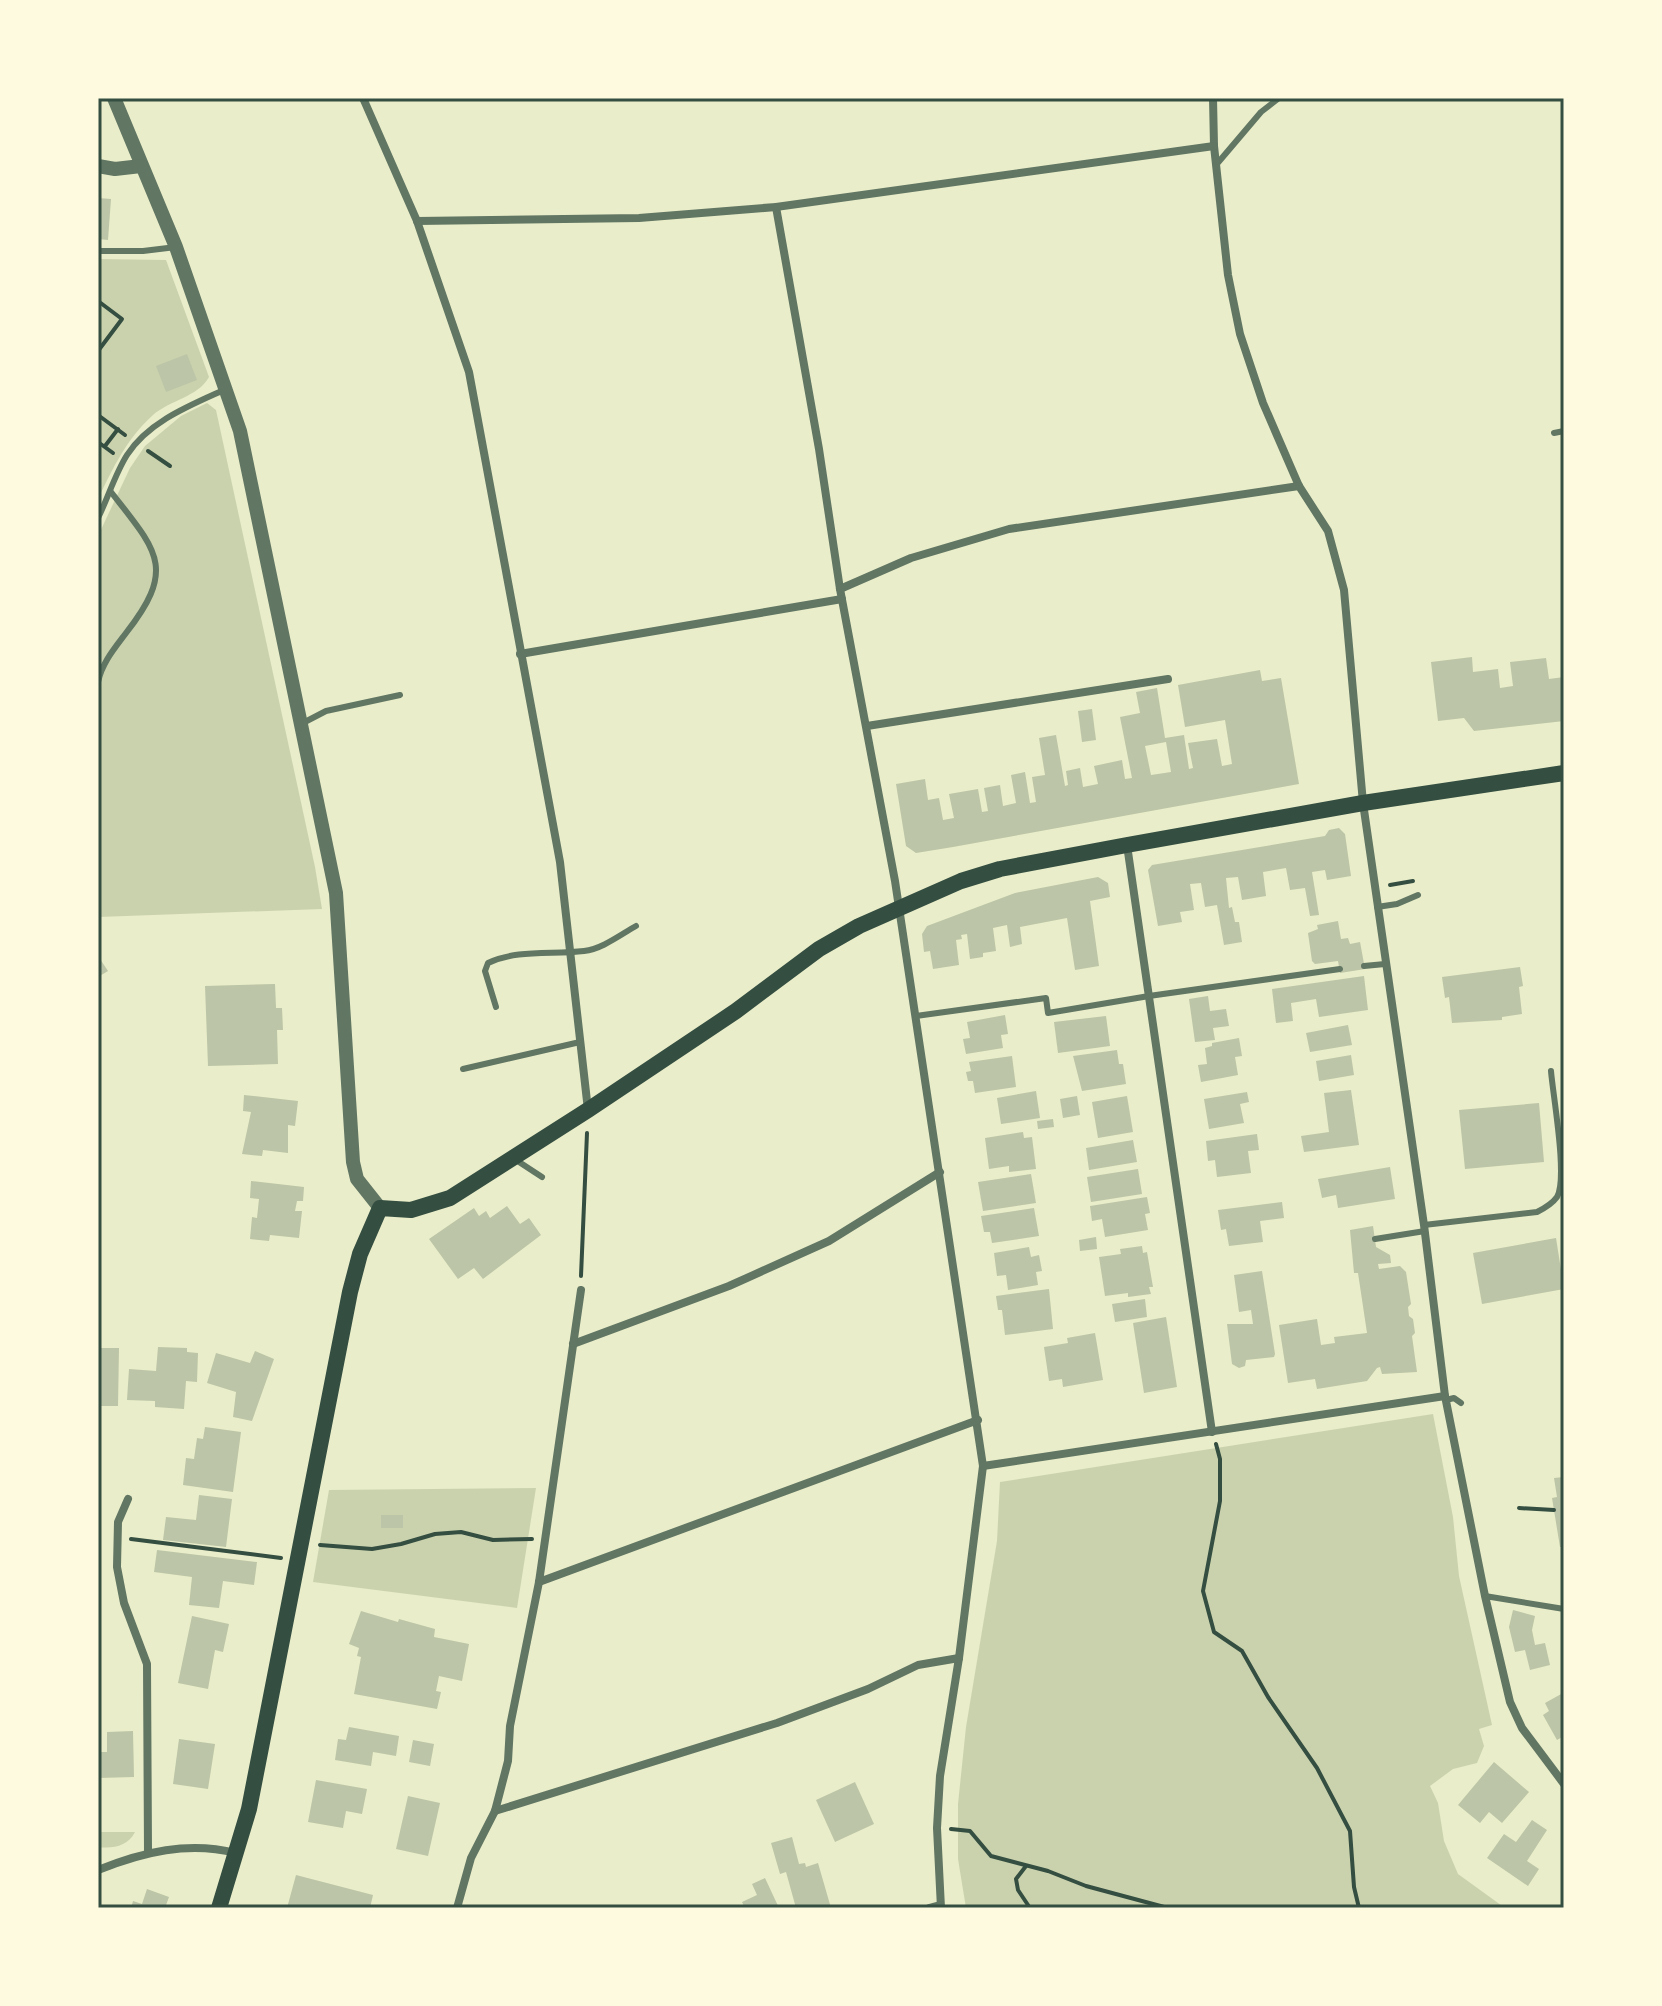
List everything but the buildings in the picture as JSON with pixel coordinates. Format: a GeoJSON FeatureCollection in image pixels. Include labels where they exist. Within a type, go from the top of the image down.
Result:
{"type":"FeatureCollection","features":[{"type":"Feature","properties":{"kind":"main road"},"geometry":{"type":"LineString","coordinates":[[219,1908],[249,1809],[350,1292],[360,1254],[380,1208],[411,1210],[450,1198],[736,1011],[819,949],[859,926],[938,890],[1000,869],[1127,845],[1363,803],[1564,773]]}},
{"type":"Feature","properties":{"kind":"street"},"geometry":{"type":"LineString","coordinates":[[114,98],[176,247],[240,431],[336,893],[353,1162],[357,1179],[380,1208]]}},
{"type":"Feature","properties":{"kind":"street"},"geometry":{"type":"LineString","coordinates":[[363,98],[417,221],[469,372],[560,862],[588,1110]]}},
{"type":"Feature","properties":{"kind":"street"},"geometry":{"type":"LineString","coordinates":[[1213,98],[1214,146],[1228,275],[1240,334],[1263,403],[1299,486],[1328,531],[1344,590],[1363,803],[1377,907],[1425,1228],[1450,1422],[1485,1596],[1510,1702],[1522,1728],[1564,1784]]}},
{"type":"Feature","properties":{"kind":"street"},"geometry":{"type":"LineString","coordinates":[[417,221],[639,218],[776,207],[1214,146]]}},
{"type":"Feature","properties":{"kind":"street"},"geometry":{"type":"LineString","coordinates":[[98,166],[115,169],[141,166]]}},
{"type":"Feature","properties":{"kind":"street"},"geometry":{"type":"LineString","coordinates":[[776,207],[841,594],[900,908],[983,1466],[959,1658],[940,1776],[937,1828],[940,1907],[929,1908]]}},
{"type":"Feature","properties":{"kind":"street"},"geometry":{"type":"LineString","coordinates":[[520,654],[841,594],[911,558],[1009,529],[1299,486]]}},
{"type":"Feature","properties":{"kind":"street"},"geometry":{"type":"LineString","coordinates":[[867,726],[1168,679]]}},
{"type":"Feature","properties":{"kind":"street"},"geometry":{"type":"LineString","coordinates":[[1127,845],[1212,1432]]}},
{"type":"Feature","properties":{"kind":"street"},"geometry":{"type":"LineString","coordinates":[[573,1344],[729,1286],[829,1241],[940,1172]]}},
{"type":"Feature","properties":{"kind":"street"},"geometry":{"type":"LineString","coordinates":[[457,1908],[471,1858],[495,1811],[508,1761],[510,1726],[539,1582],[581,1290]]}},
{"type":"Feature","properties":{"kind":"street"},"geometry":{"type":"LineString","coordinates":[[983,1466],[1447,1400]]}},
{"type":"Feature","properties":{"kind":"street"},"geometry":{"type":"LineString","coordinates":[[539,1582],[978,1420]]}},
{"type":"Feature","properties":{"kind":"street"},"geometry":{"type":"LineString","coordinates":[[128,1499],[118,1522],[117,1567],[124,1603],[147,1664],[148,1852]]}},
{"type":"Feature","properties":{"kind":"street"},"geometry":{"type":"LineString","coordinates":[[495,1811],[777,1723],[868,1689],[918,1665],[959,1658]]}},
{"type":"Feature","properties":{"kind":"street"},"geometry":{"type":"LineString","coordinates":[[98,1870],[148,1852],[203,1847],[236,1853]]}},
{"type":"Feature","properties":{"kind":"lane"},"geometry":{"type":"LineString","coordinates":[[1216,165],[1261,112],[1279,98]]}},
{"type":"Feature","properties":{"kind":"lane"},"geometry":{"type":"LineString","coordinates":[[98,251],[176,247]]}},
{"type":"Feature","properties":{"kind":"lane"},"geometry":{"type":"LineString","coordinates":[[98,518],[127,456],[144,435],[190,405],[226,389]]}},
{"type":"Feature","properties":{"kind":"lane"},"geometry":{"type":"LineString","coordinates":[[1554,433],[1564,431]]}},
{"type":"Feature","properties":{"kind":"lane"},"geometry":{"type":"LineString","coordinates":[[98,682],[108,657],[152,597],[157,566],[135,523],[111,492]]}},
{"type":"Feature","properties":{"kind":"lane"},"geometry":{"type":"LineString","coordinates":[[301,724],[326,711],[400,695]]}},
{"type":"Feature","properties":{"kind":"lane"},"geometry":{"type":"LineString","coordinates":[[1377,907],[1397,904],[1418,895]]}},
{"type":"Feature","properties":{"kind":"lane"},"geometry":{"type":"LineString","coordinates":[[496,1007],[485,971],[488,963],[497,958],[527,954],[587,951],[636,926]]}},
{"type":"Feature","properties":{"kind":"lane"},"geometry":{"type":"LineString","coordinates":[[1364,966],[1385,964]]}},
{"type":"Feature","properties":{"kind":"lane"},"geometry":{"type":"LineString","coordinates":[[916,1016],[1046,998],[1048,1013],[1340,969]]}},
{"type":"Feature","properties":{"kind":"lane"},"geometry":{"type":"LineString","coordinates":[[463,1069],[580,1042]]}},
{"type":"Feature","properties":{"kind":"lane"},"geometry":{"type":"LineString","coordinates":[[1375,1239],[1425,1228],[1537,1212],[1550,1205],[1559,1195],[1561,1173],[1551,1071]]}},
{"type":"Feature","properties":{"kind":"lane"},"geometry":{"type":"LineString","coordinates":[[513,1158],[542,1177]]}},
{"type":"Feature","properties":{"kind":"lane"},"geometry":{"type":"LineString","coordinates":[[1447,1400],[1461,1403]]}},
{"type":"Feature","properties":{"kind":"lane"},"geometry":{"type":"LineString","coordinates":[[1485,1596],[1564,1609]]}},
{"type":"Feature","properties":{"kind":"path"},"geometry":{"type":"LineString","coordinates":[[98,301],[122,319],[98,351]]}},
{"type":"Feature","properties":{"kind":"path"},"geometry":{"type":"LineString","coordinates":[[98,415],[129,438]]}},
{"type":"Feature","properties":{"kind":"path"},"geometry":{"type":"LineString","coordinates":[[105,446],[118,429]]}},
{"type":"Feature","properties":{"kind":"path"},"geometry":{"type":"LineString","coordinates":[[98,442],[114,452],[106,463]]}},
{"type":"Feature","properties":{"kind":"path"},"geometry":{"type":"LineString","coordinates":[[146,450],[170,466]]}},
{"type":"Feature","properties":{"kind":"path"},"geometry":{"type":"LineString","coordinates":[[1387,885],[1415,881]]}},
{"type":"Feature","properties":{"kind":"path"},"geometry":{"type":"LineString","coordinates":[[581,1290],[588,1110]]}},
{"type":"Feature","properties":{"kind":"path"},"geometry":{"type":"LineString","coordinates":[[1212,1432],[1220,1459],[1220,1501],[1203,1591],[1214,1632],[1242,1651],[1268,1697],[1317,1768],[1344,1818],[1350,1831],[1354,1887],[1359,1908]]}},
{"type":"Feature","properties":{"kind":"path"},"geometry":{"type":"LineString","coordinates":[[1519,1508],[1554,1510]]}},
{"type":"Feature","properties":{"kind":"path"},"geometry":{"type":"LineString","coordinates":[[302,1541],[334,1548],[372,1549],[435,1534],[461,1532],[493,1540],[543,1540]]}},
{"type":"Feature","properties":{"kind":"path"},"geometry":{"type":"LineString","coordinates":[[116,1537],[298,1561]]}},
{"type":"Feature","properties":{"kind":"path"},"geometry":{"type":"LineString","coordinates":[[937,1828],[970,1831],[991,1856],[1168,1908]]}},
{"type":"Feature","properties":{"kind":"path"},"geometry":{"type":"LineString","coordinates":[[1026,1866],[1016,1879],[1018,1890],[1030,1908]]}},
{"type":"Feature","properties":{"kind":"green space"},"geometry":{"type":"Polygon","coordinates":[[[98,259],[166,260],[209,377],[198,389],[160,410],[144,424],[121,454],[98,499],[98,259]]]}},
{"type":"Feature","properties":{"kind":"green space"},"geometry":{"type":"Polygon","coordinates":[[[207,403],[216,410],[322,909],[98,917],[98,536],[130,468],[145,446],[181,416],[207,403]]]}},
{"type":"Feature","properties":{"kind":"green space"},"geometry":{"type":"Polygon","coordinates":[[[1433,1414],[1453,1517],[1459,1576],[1492,1725],[1479,1729],[1484,1746],[1477,1763],[1453,1769],[1430,1786],[1438,1803],[1444,1841],[1458,1874],[1505,1908],[966,1908],[958,1859],[958,1804],[966,1727],[997,1541],[1000,1482],[1433,1414]]]}},
{"type":"Feature","properties":{"kind":"green space"},"geometry":{"type":"Polygon","coordinates":[[[536,1488],[517,1608],[313,1582],[329,1490],[536,1488]]]}},
{"type":"Feature","properties":{"kind":"green space"},"geometry":{"type":"Polygon","coordinates":[[[98,1832],[135,1832],[124,1843],[104,1848],[98,1847],[98,1832]]]}}]}
